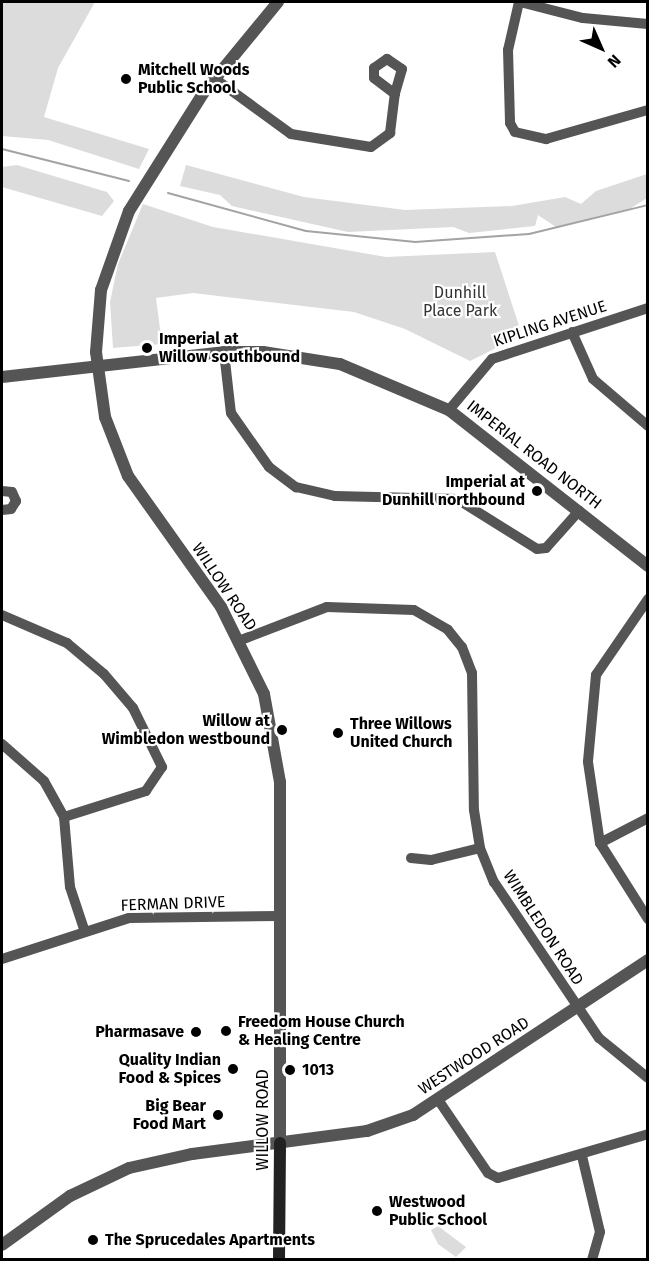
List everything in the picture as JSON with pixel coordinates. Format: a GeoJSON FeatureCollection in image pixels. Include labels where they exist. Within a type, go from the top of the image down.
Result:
{"type":"FeatureCollection","features":[{"type":"Feature","properties":{"kind":"main road","name":"WILLOW ROAD"},"geometry":{"type":"LineString","coordinates":[[279,1260],[280,1143]]}},
{"type":"Feature","properties":{"kind":"street","name":"WILLOW ROAD"},"geometry":{"type":"LineString","coordinates":[[278,2],[214,78],[156,164],[111,252],[96,319],[97,366],[105,417],[128,476],[241,640],[264,694],[277,751],[280,1143]]}},
{"type":"Feature","properties":{"kind":"street"},"geometry":{"type":"LineString","coordinates":[[648,24],[583,18],[520,2],[508,50],[510,123],[515,132],[546,139],[648,110]]}},
{"type":"Feature","properties":{"kind":"street"},"geometry":{"type":"LineString","coordinates":[[214,78],[291,134],[372,147],[390,133],[395,94]]}},
{"type":"Feature","properties":{"kind":"street","name":"KIPLING AVENUE"},"geometry":{"type":"LineString","coordinates":[[449,410],[492,359],[648,308]]}},
{"type":"Feature","properties":{"kind":"street"},"geometry":{"type":"LineString","coordinates":[[572,332],[593,379],[648,426]]}},
{"type":"Feature","properties":{"kind":"street"},"geometry":{"type":"LineString","coordinates":[[224,352],[231,413],[269,467],[296,487],[336,496],[457,499],[537,549],[546,548],[579,511]]}},
{"type":"Feature","properties":{"kind":"street","name":"IMPERIAL ROAD NORTH"},"geometry":{"type":"LineString","coordinates":[[2,377],[224,352],[263,352],[339,364],[449,410],[648,566]]}},
{"type":"Feature","properties":{"kind":"street"},"geometry":{"type":"LineString","coordinates":[[2,491],[12,492],[16,501],[11,509],[2,510]]}},
{"type":"Feature","properties":{"kind":"street"},"geometry":{"type":"LineString","coordinates":[[648,598],[609,648],[591,695],[591,805],[600,843],[648,919]]}},
{"type":"Feature","properties":{"kind":"street","name":"WIMBLEDON ROAD"},"geometry":{"type":"LineString","coordinates":[[241,640],[327,607],[414,610],[448,630],[462,647],[472,673],[480,848],[494,882],[599,1038],[648,1078]]}},
{"type":"Feature","properties":{"kind":"street"},"geometry":{"type":"LineString","coordinates":[[2,615],[60,639],[104,674],[133,708],[162,767],[146,791],[64,817]]}},
{"type":"Feature","properties":{"kind":"street"},"geometry":{"type":"LineString","coordinates":[[2,744],[44,781],[64,817],[70,887],[84,929]]}},
{"type":"Feature","properties":{"kind":"street"},"geometry":{"type":"LineString","coordinates":[[600,843],[648,818]]}},
{"type":"Feature","properties":{"kind":"street"},"geometry":{"type":"LineString","coordinates":[[411,858],[431,860],[480,848]]}},
{"type":"Feature","properties":{"kind":"street","name":"FERMAN DRIVE"},"geometry":{"type":"LineString","coordinates":[[2,959],[84,929],[147,916],[280,916]]}},
{"type":"Feature","properties":{"kind":"street","name":"WESTWOOD ROAD"},"geometry":{"type":"LineString","coordinates":[[2,1245],[70,1196],[129,1168],[368,1131],[439,1101],[648,960]]}},
{"type":"Feature","properties":{"kind":"street"},"geometry":{"type":"LineString","coordinates":[[439,1101],[488,1173],[498,1178],[582,1156],[648,1134]]}},
{"type":"Feature","properties":{"kind":"street"},"geometry":{"type":"LineString","coordinates":[[582,1156],[600,1232],[592,1260]]}},
{"type":"Feature","properties":{"kind":"green space"},"geometry":{"type":"Polygon","coordinates":[[[2,2],[95,2],[58,68],[44,117],[149,149],[139,169],[48,140],[2,136],[2,2]]]}},
{"type":"Feature","properties":{"kind":"green space"},"geometry":{"type":"Polygon","coordinates":[[[17,165],[107,192],[114,201],[102,216],[2,187],[2,167],[17,165]]]}},
{"type":"Feature","properties":{"kind":"green space"},"geometry":{"type":"Polygon","coordinates":[[[186,165],[304,197],[405,210],[512,206],[565,197],[581,204],[596,191],[647,174],[647,198],[628,210],[556,227],[538,215],[535,226],[469,233],[453,227],[348,232],[232,206],[220,195],[180,186],[186,165]]]}},
{"type":"Feature","properties":{"kind":"green space","name":"Dunhill Place Park"},"geometry":{"type":"Polygon","coordinates":[[[143,204],[213,227],[386,257],[495,252],[522,335],[470,361],[405,329],[354,312],[193,293],[156,298],[162,344],[113,348],[110,302],[118,264],[143,204]]]}},
{"type":"Feature","properties":{"kind":"green space"},"geometry":{"type":"Polygon","coordinates":[[[438,1226],[466,1247],[456,1257],[438,1244],[431,1230],[438,1226]]]}},
{"type":"Feature","properties":{"kind":"waterway"},"geometry":{"type":"LineString","coordinates":[[2,149],[129,181]]}},
{"type":"Feature","properties":{"kind":"waterway"},"geometry":{"type":"LineString","coordinates":[[168,193],[306,231],[415,242],[529,234],[648,205]]}},
{"type":"Feature","properties":{"kind":"place","name":"Mitchell Woods Public School"},"geometry":{"type":"Point","coordinates":[126,79]}},
{"type":"Feature","properties":{"kind":"place","name":"Imperial at Willow southbound"},"geometry":{"type":"Point","coordinates":[147,348]}},
{"type":"Feature","properties":{"kind":"place","name":"Imperial at Dunhill northbound"},"geometry":{"type":"Point","coordinates":[537,491]}},
{"type":"Feature","properties":{"kind":"place","name":"Willow at Wimbledon westbound"},"geometry":{"type":"Point","coordinates":[282,730]}},
{"type":"Feature","properties":{"kind":"place","name":"Three Willows United Church"},"geometry":{"type":"Point","coordinates":[338,733]}},
{"type":"Feature","properties":{"kind":"place","name":"Freedom House Church & Healing Centre"},"geometry":{"type":"Point","coordinates":[226,1031]}},
{"type":"Feature","properties":{"kind":"place","name":"Pharmasave"},"geometry":{"type":"Point","coordinates":[196,1032]}},
{"type":"Feature","properties":{"kind":"place","name":"Quality Indian Food & Spices"},"geometry":{"type":"Point","coordinates":[233,1069]}},
{"type":"Feature","properties":{"kind":"place","name":"1013"},"geometry":{"type":"Point","coordinates":[290,1070]}},
{"type":"Feature","properties":{"kind":"place","name":"Big Bear Food Mart"},"geometry":{"type":"Point","coordinates":[218,1115]}},
{"type":"Feature","properties":{"kind":"place","name":"Westwood Public School"},"geometry":{"type":"Point","coordinates":[377,1211]}},
{"type":"Feature","properties":{"kind":"place","name":"The Sprucedales Apartments"},"geometry":{"type":"Point","coordinates":[93,1240]}}]}
